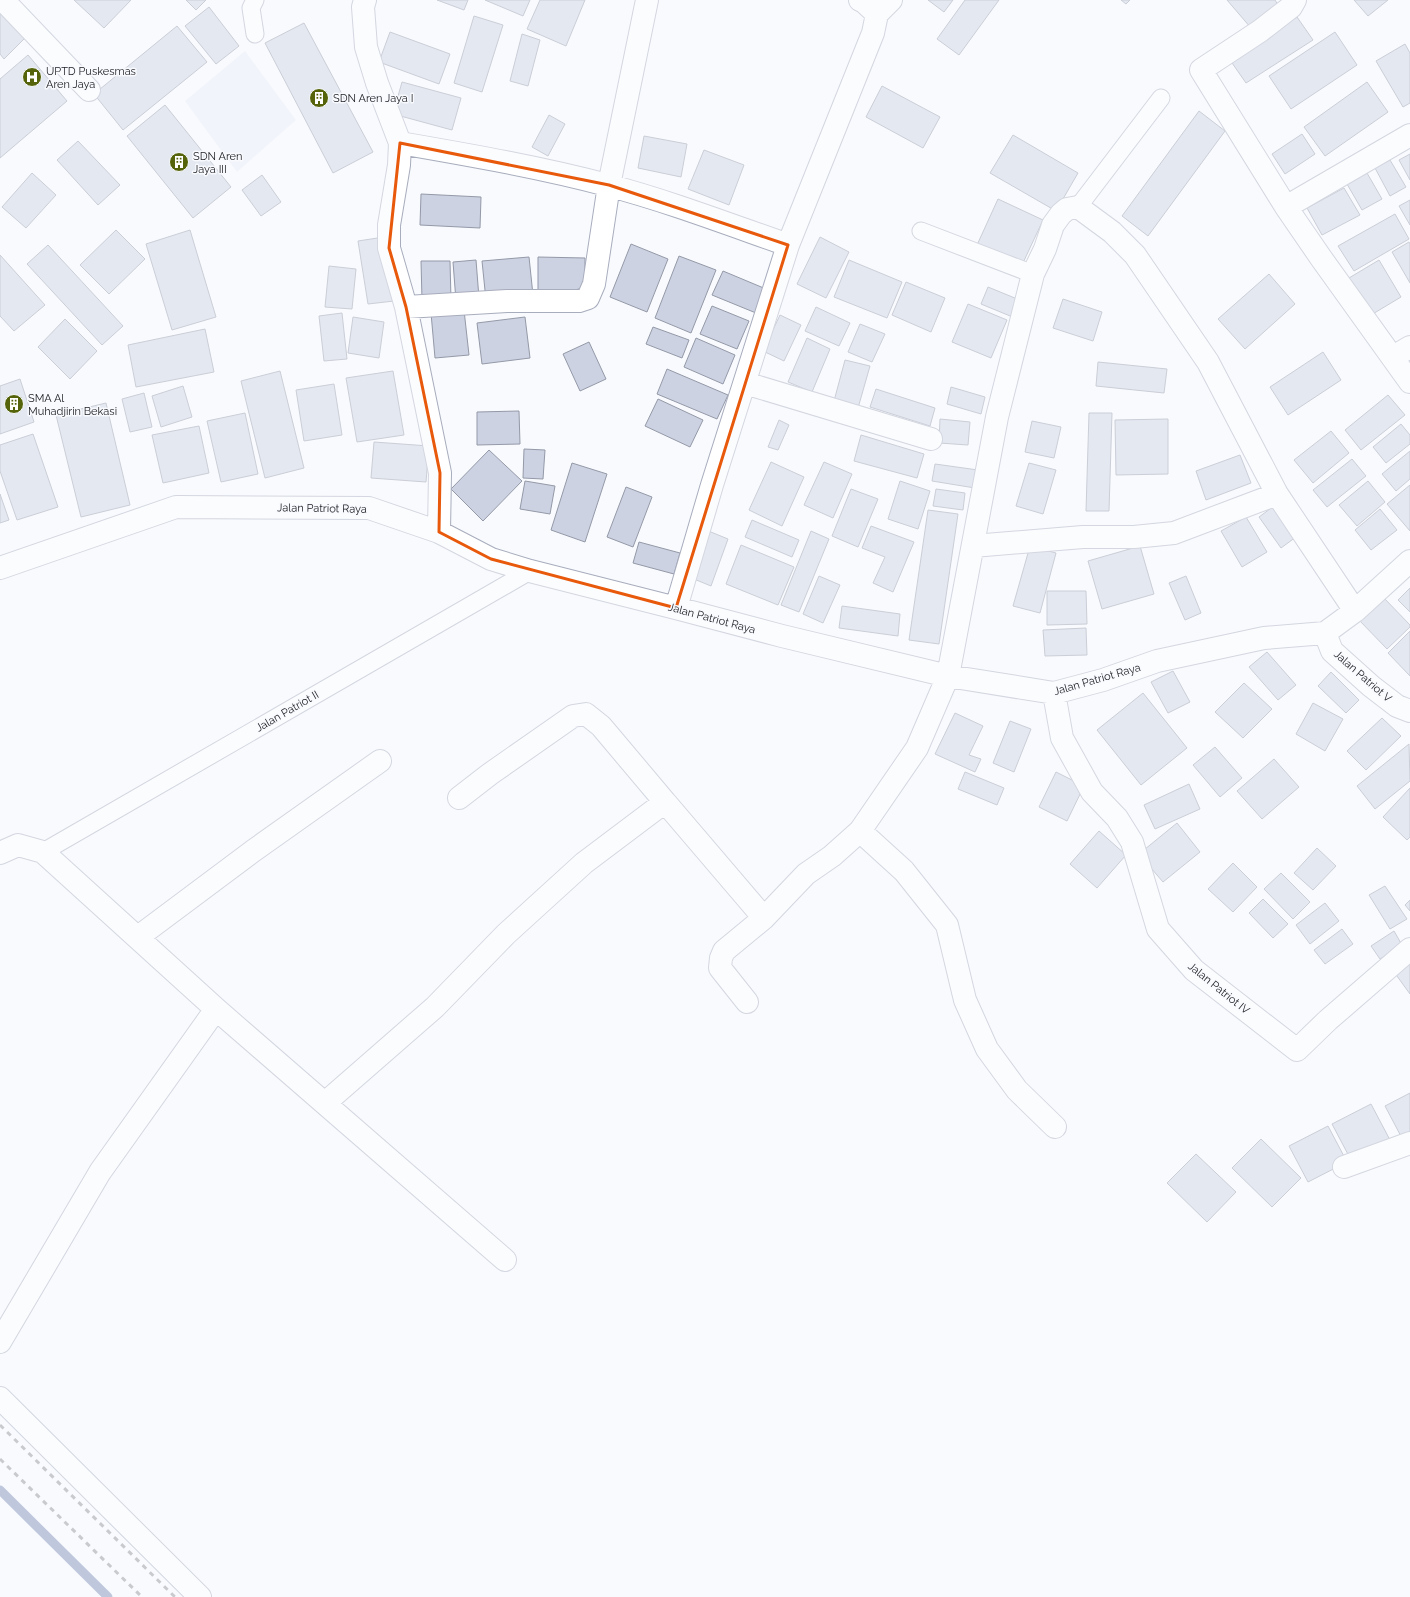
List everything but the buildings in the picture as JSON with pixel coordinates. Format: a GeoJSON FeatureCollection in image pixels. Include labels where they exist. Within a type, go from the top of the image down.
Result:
{"type":"FeatureCollection","features":[{"type":"Feature","properties":{"kind":"street"},"geometry":{"type":"LineString","coordinates":[[3,0],[88,90]]}},
{"type":"Feature","properties":{"kind":"street"},"geometry":{"type":"LineString","coordinates":[[406,307],[507,301],[579,301],[588,298],[594,284],[609,185],[646,0]]}},
{"type":"Feature","properties":{"kind":"street"},"geometry":{"type":"LineString","coordinates":[[676,608],[788,245],[884,7],[860,0]]}},
{"type":"Feature","properties":{"kind":"street"},"geometry":{"type":"LineString","coordinates":[[1295,0],[1291,7],[1201,70],[1286,208],[1321,258],[1401,352],[1410,382]]}},
{"type":"Feature","properties":{"kind":"street"},"geometry":{"type":"LineString","coordinates":[[361,2],[366,47],[377,83],[400,143],[399,165],[389,225],[389,248],[406,307],[440,473],[439,532]]}},
{"type":"Feature","properties":{"kind":"street"},"geometry":{"type":"LineString","coordinates":[[1286,208],[1410,135]]}},
{"type":"Feature","properties":{"kind":"street"},"geometry":{"type":"LineString","coordinates":[[400,143],[554,172],[609,185],[683,208],[788,245]]}},
{"type":"Feature","properties":{"kind":"street"},"geometry":{"type":"LineString","coordinates":[[747,1002],[720,968],[721,958],[724,951],[764,918],[806,874],[832,856],[860,830],[917,748],[948,676],[997,417],[1033,274],[1045,248],[1053,225],[1061,214],[1067,209],[1078,207],[1112,232],[1135,255],[1208,362],[1276,494],[1354,611]]}},
{"type":"Feature","properties":{"kind":"street"},"geometry":{"type":"LineString","coordinates":[[745,383],[931,439]]}},
{"type":"Feature","properties":{"kind":"street"},"geometry":{"type":"LineString","coordinates":[[973,546],[1083,538],[1134,537],[1174,533],[1276,494]]}},
{"type":"Feature","properties":{"kind":"street","name":"Jalan Patriot Raya"},"geometry":{"type":"LineString","coordinates":[[0,568],[176,507],[369,508],[439,532],[491,559],[530,571],[782,636],[948,676],[1054,693],[1103,680],[1156,661],[1264,638],[1325,633]]}},
{"type":"Feature","properties":{"kind":"street"},"geometry":{"type":"LineString","coordinates":[[1325,633],[1354,611],[1410,561]]}},
{"type":"Feature","properties":{"kind":"street","name":"Jalan Patriot V"},"geometry":{"type":"LineString","coordinates":[[1325,633],[1332,651],[1371,686],[1397,706],[1410,710]]}},
{"type":"Feature","properties":{"kind":"street","name":"Jalan Patriot IV"},"geometry":{"type":"LineString","coordinates":[[1054,693],[1062,738],[1092,792],[1118,818],[1132,842],[1158,929],[1194,970],[1297,1050],[1328,1020],[1410,949]]}},
{"type":"Feature","properties":{"kind":"street"},"geometry":{"type":"LineString","coordinates":[[458,798],[573,716],[586,714],[602,726],[764,918]]}},
{"type":"Feature","properties":{"kind":"street"},"geometry":{"type":"LineString","coordinates":[[138,937],[253,851],[380,760]]}},
{"type":"Feature","properties":{"kind":"street"},"geometry":{"type":"LineString","coordinates":[[325,1103],[435,1007],[506,934],[584,863],[666,802]]}},
{"type":"Feature","properties":{"kind":"street"},"geometry":{"type":"LineString","coordinates":[[860,830],[904,871],[947,925],[965,1000],[987,1049],[1016,1090],[1055,1127]]}},
{"type":"Feature","properties":{"kind":"street"},"geometry":{"type":"LineString","coordinates":[[0,853],[18,846],[43,852],[216,1009],[505,1260]]}},
{"type":"Feature","properties":{"kind":"street"},"geometry":{"type":"LineString","coordinates":[[0,1342],[100,1172],[216,1009]]}},
{"type":"Feature","properties":{"kind":"street"},"geometry":{"type":"LineString","coordinates":[[1344,1167],[1410,1143]]}},
{"type":"Feature","properties":{"kind":"street"},"geometry":{"type":"LineString","coordinates":[[0,1398],[200,1597]]}},
{"type":"Feature","properties":{"kind":"lane"},"geometry":{"type":"LineString","coordinates":[[255,0],[251,8],[255,34]]}},
{"type":"Feature","properties":{"kind":"lane"},"geometry":{"type":"LineString","coordinates":[[1078,207],[1161,98]]}},
{"type":"Feature","properties":{"kind":"lane"},"geometry":{"type":"LineString","coordinates":[[921,231],[1033,274]]}},
{"type":"Feature","properties":{"kind":"lane","name":"Jalan Patriot II"},"geometry":{"type":"LineString","coordinates":[[43,852],[530,571]]}},
{"type":"Feature","properties":{"kind":"highlighted area"},"geometry":{"type":"Polygon","coordinates":[[[400,143],[609,185],[788,245],[676,608],[491,559],[439,532],[440,473],[406,307],[389,248],[400,143]]]}},
{"type":"Feature","properties":{"kind":"shaded area"},"geometry":{"type":"Polygon","coordinates":[[[245,51],[296,120],[237,172],[185,101],[245,51]]]}},
{"type":"Feature","properties":{"kind":"waterway"},"geometry":{"type":"LineString","coordinates":[[0,1490],[108,1597]]}},
{"type":"Feature","properties":{"kind":"railway"},"geometry":{"type":"LineString","coordinates":[[0,1425],[175,1597]]}},
{"type":"Feature","properties":{"kind":"railway"},"geometry":{"type":"LineString","coordinates":[[0,1459],[142,1597]]}},
{"type":"Feature","properties":{"kind":"place","name":"UPTD Puskesmas Aren Jaya"},"geometry":{"type":"Point","coordinates":[32,77]}},
{"type":"Feature","properties":{"kind":"place","name":"SDN Aren Jaya I"},"geometry":{"type":"Point","coordinates":[319,98]}},
{"type":"Feature","properties":{"kind":"place","name":"SDN Aren Jaya III"},"geometry":{"type":"Point","coordinates":[179,162]}},
{"type":"Feature","properties":{"kind":"place","name":"SMA Al Muhadjirin Bekasi"},"geometry":{"type":"Point","coordinates":[14,404]}}]}
